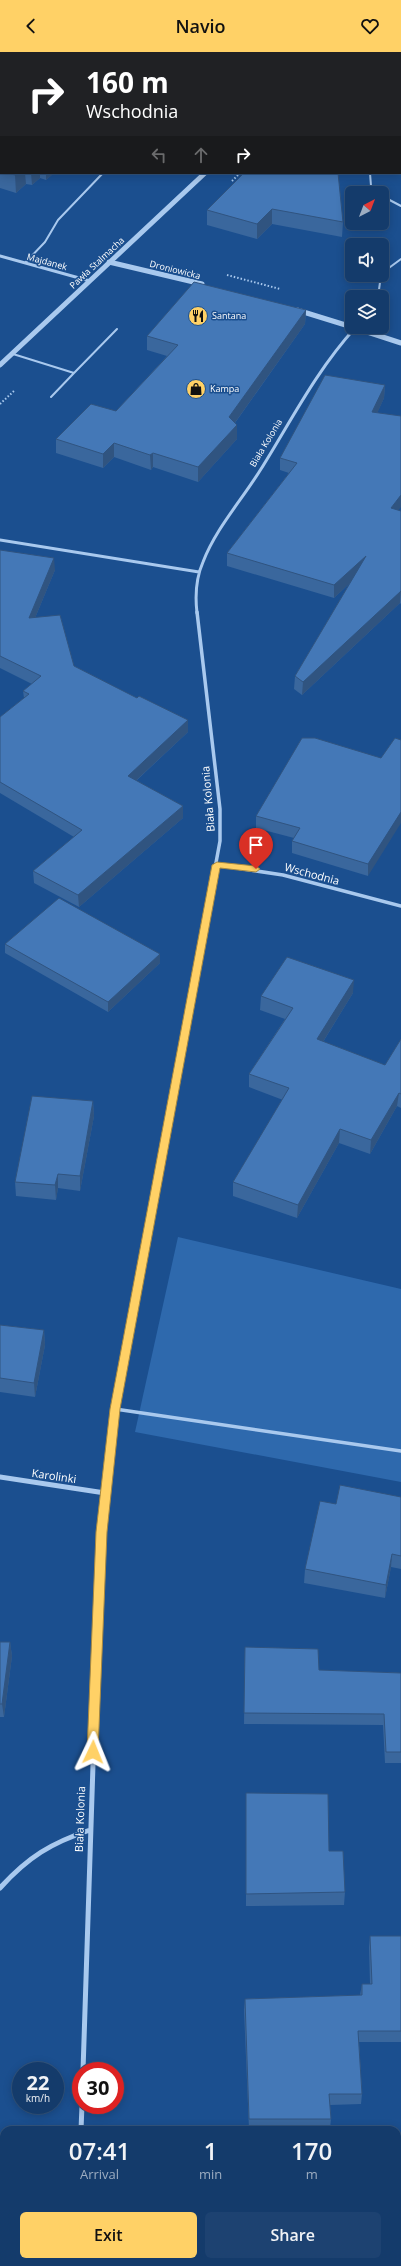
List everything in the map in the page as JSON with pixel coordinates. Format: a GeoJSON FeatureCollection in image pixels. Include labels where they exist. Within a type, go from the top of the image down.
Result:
{"type":"FeatureCollection","features":[{"type":"Feature","properties":{"kind":"street","name":"Pawła Stalmacha"},"geometry":{"type":"LineString","coordinates":[[0,365],[204,174]]}},
{"type":"Feature","properties":{"kind":"street","name":"Majdanek"},"geometry":{"type":"LineString","coordinates":[[0,256],[90,280]]}},
{"type":"Feature","properties":{"kind":"street","name":"Droniowicka"},"geometry":{"type":"LineString","coordinates":[[109,262],[205,285]]}},
{"type":"Feature","properties":{"kind":"street"},"geometry":{"type":"LineString","coordinates":[[292,308],[345,324]]}},
{"type":"Feature","properties":{"kind":"street","name":"Biała Kolonia"},"geometry":{"type":"LineString","coordinates":[[82,2062],[98,1582],[105,1493],[115,1409],[217,865],[220,841],[220,809],[196,603],[199,572],[211,544],[260,470],[321,368],[348,334]]}},
{"type":"Feature","properties":{"kind":"street"},"geometry":{"type":"LineString","coordinates":[[373,334],[401,344]]}},
{"type":"Feature","properties":{"kind":"street"},"geometry":{"type":"LineString","coordinates":[[0,540],[21,542],[199,572]]}},
{"type":"Feature","properties":{"kind":"street","name":"Wschodnia"},"geometry":{"type":"LineString","coordinates":[[217,865],[283,875],[401,906]]}},
{"type":"Feature","properties":{"kind":"street","name":"Karolinki"},"geometry":{"type":"LineString","coordinates":[[0,1477],[105,1493]]}},
{"type":"Feature","properties":{"kind":"street"},"geometry":{"type":"LineString","coordinates":[[0,1888],[18,1867],[47,1845],[90,1830]]}},
{"type":"Feature","properties":{"kind":"street"},"geometry":{"type":"LineString","coordinates":[[81,2126],[82,2114]]}},
{"type":"Feature","properties":{"kind":"lane"},"geometry":{"type":"LineString","coordinates":[[25,263],[45,242],[58,220],[102,174]]}},
{"type":"Feature","properties":{"kind":"lane"},"geometry":{"type":"LineString","coordinates":[[370,174],[371,186]]}},
{"type":"Feature","properties":{"kind":"lane"},"geometry":{"type":"LineString","coordinates":[[389,200],[401,206]]}},
{"type":"Feature","properties":{"kind":"lane"},"geometry":{"type":"LineString","coordinates":[[389,268],[401,259]]}},
{"type":"Feature","properties":{"kind":"lane"},"geometry":{"type":"LineString","coordinates":[[51,397],[117,329]]}},
{"type":"Feature","properties":{"kind":"lane"},"geometry":{"type":"LineString","coordinates":[[12,354],[74,373]]}},
{"type":"Feature","properties":{"kind":"lane"},"geometry":{"type":"LineString","coordinates":[[115,1409],[401,1451]]}},
{"type":"Feature","properties":{"kind":"path"},"geometry":{"type":"LineString","coordinates":[[225,275],[286,290]]}},
{"type":"Feature","properties":{"kind":"shaded area"},"geometry":{"type":"Polygon","coordinates":[[[178,1237],[401,1289],[401,1482],[135,1432],[178,1237]]]}},
{"type":"Feature","properties":{"kind":"building"},"geometry":{"type":"Polygon","coordinates":[[[243,174],[338,174],[343,222],[272,209],[257,224],[207,210],[243,174]]]}},
{"type":"Feature","properties":{"kind":"building"},"geometry":{"type":"Polygon","coordinates":[[[194,282],[306,310],[229,417],[237,425],[198,467],[153,453],[150,455],[114,443],[103,454],[56,439],[91,404],[116,411],[178,345],[147,336],[194,282]]]}},
{"type":"Feature","properties":{"kind":"building"},"geometry":{"type":"Polygon","coordinates":[[[325,375],[385,385],[372,412],[401,416],[401,495],[391,508],[401,511],[401,591],[303,682],[295,676],[366,556],[334,585],[227,553],[297,463],[280,458],[325,375]]]}},
{"type":"Feature","properties":{"kind":"building"},"geometry":{"type":"Polygon","coordinates":[[[0,550],[54,558],[29,618],[60,615],[74,666],[137,698],[139,696],[188,720],[128,776],[183,806],[78,895],[33,871],[82,830],[0,782],[0,717],[29,694],[23,691],[41,676],[0,656],[0,550]]]}},
{"type":"Feature","properties":{"kind":"building"},"geometry":{"type":"Polygon","coordinates":[[[302,738],[315,738],[381,758],[395,738],[401,740],[401,812],[368,864],[292,841],[300,828],[256,816],[302,738]]]}},
{"type":"Feature","properties":{"kind":"building"},"geometry":{"type":"Polygon","coordinates":[[[59,898],[160,954],[108,1002],[5,944],[59,898]]]}},
{"type":"Feature","properties":{"kind":"building"},"geometry":{"type":"Polygon","coordinates":[[[287,957],[354,980],[317,1039],[385,1065],[401,1039],[401,1094],[399,1093],[371,1140],[340,1129],[298,1205],[233,1182],[289,1088],[249,1074],[293,1008],[261,996],[287,957]]]}},
{"type":"Feature","properties":{"kind":"building"},"geometry":{"type":"Polygon","coordinates":[[[32,1096],[93,1101],[80,1176],[58,1174],[55,1185],[15,1182],[32,1096]]]}},
{"type":"Feature","properties":{"kind":"building"},"geometry":{"type":"Polygon","coordinates":[[[0,1325],[44,1330],[34,1383],[0,1378],[0,1325]]]}},
{"type":"Feature","properties":{"kind":"building"},"geometry":{"type":"Polygon","coordinates":[[[340,1485],[401,1497],[401,1556],[392,1554],[386,1585],[305,1569],[320,1501],[336,1504],[340,1485]]]}},
{"type":"Feature","properties":{"kind":"building"},"geometry":{"type":"Polygon","coordinates":[[[0,1642],[10,1642],[2,1704],[0,1704],[0,1642]]]}},
{"type":"Feature","properties":{"kind":"building"},"geometry":{"type":"Polygon","coordinates":[[[245,1647],[318,1649],[319,1670],[401,1673],[401,1752],[386,1752],[384,1714],[244,1713],[245,1647]]]}},
{"type":"Feature","properties":{"kind":"building"},"geometry":{"type":"Polygon","coordinates":[[[246,1793],[328,1794],[329,1851],[343,1851],[345,1892],[246,1894],[246,1793]]]}},
{"type":"Feature","properties":{"kind":"building"},"geometry":{"type":"Polygon","coordinates":[[[370,1936],[401,1936],[401,2031],[358,2031],[362,2094],[329,2094],[331,2119],[249,2119],[245,1999],[362,1995],[362,1984],[372,1984],[370,1936]]]}},
{"type":"Feature","properties":{"kind":"place","name":"Santana"},"geometry":{"type":"Point","coordinates":[198,316]}},
{"type":"Feature","properties":{"kind":"place","name":"Kampa"},"geometry":{"type":"Point","coordinates":[196,389]}},
{"type":"Feature","properties":{"kind":"route"},"geometry":{"type":"LineString","coordinates":[[93,1752],[98,1582],[109,1451],[115,1409],[217,865],[256,869]]}}]}
